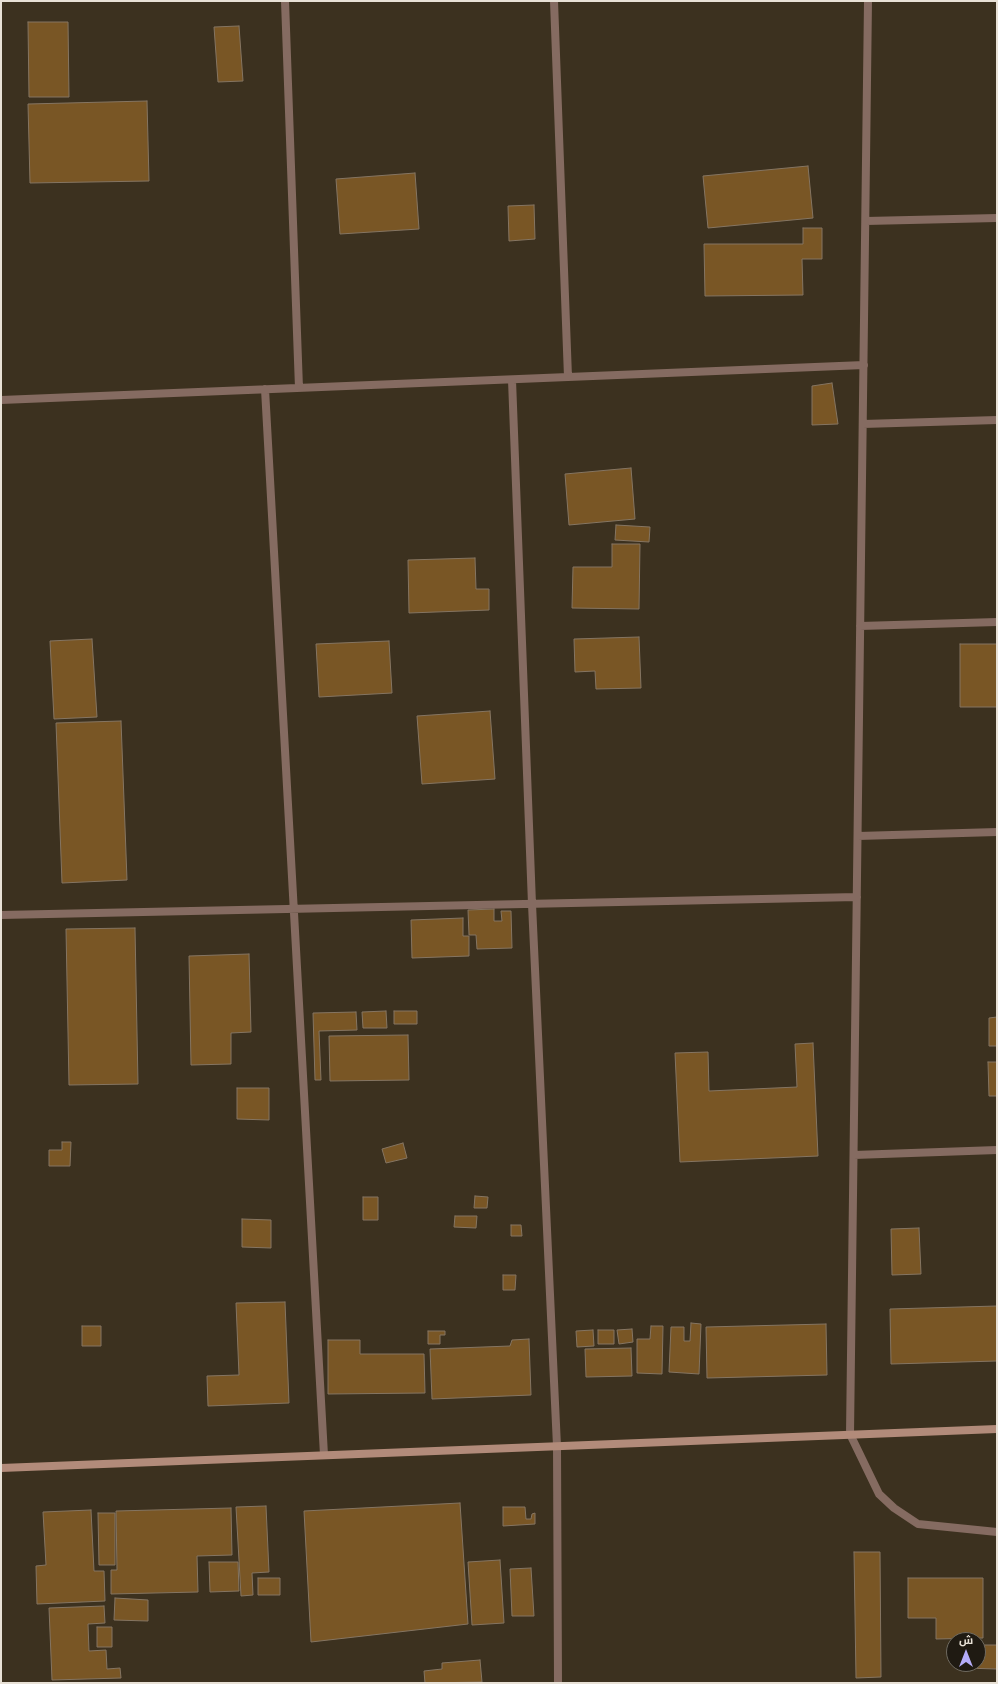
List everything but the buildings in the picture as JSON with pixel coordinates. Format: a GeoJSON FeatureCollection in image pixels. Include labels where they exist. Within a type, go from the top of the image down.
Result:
{"type":"FeatureCollection","features":[{"type":"Feature","properties":{"kind":"street"},"geometry":{"type":"LineString","coordinates":[[285,1],[299,388]]}},
{"type":"Feature","properties":{"kind":"street"},"geometry":{"type":"LineString","coordinates":[[554,1],[568,377]]}},
{"type":"Feature","properties":{"kind":"street"},"geometry":{"type":"LineString","coordinates":[[868,1],[850,1434],[879,1494],[894,1508],[918,1524],[997,1532]]}},
{"type":"Feature","properties":{"kind":"street"},"geometry":{"type":"LineString","coordinates":[[866,221],[997,218]]}},
{"type":"Feature","properties":{"kind":"street"},"geometry":{"type":"LineString","coordinates":[[1,400],[864,366]]}},
{"type":"Feature","properties":{"kind":"street"},"geometry":{"type":"LineString","coordinates":[[512,380],[532,904],[557,1446],[558,1683]]}},
{"type":"Feature","properties":{"kind":"street"},"geometry":{"type":"LineString","coordinates":[[265,389],[324,1455]]}},
{"type":"Feature","properties":{"kind":"street"},"geometry":{"type":"LineString","coordinates":[[863,424],[997,420]]}},
{"type":"Feature","properties":{"kind":"street"},"geometry":{"type":"LineString","coordinates":[[860,626],[997,622]]}},
{"type":"Feature","properties":{"kind":"street"},"geometry":{"type":"LineString","coordinates":[[858,836],[997,832]]}},
{"type":"Feature","properties":{"kind":"street"},"geometry":{"type":"LineString","coordinates":[[1,915],[857,898]]}},
{"type":"Feature","properties":{"kind":"street"},"geometry":{"type":"LineString","coordinates":[[854,1155],[997,1150]]}},
{"type":"Feature","properties":{"kind":"street"},"geometry":{"type":"LineString","coordinates":[[1,1468],[997,1429]]}}]}
